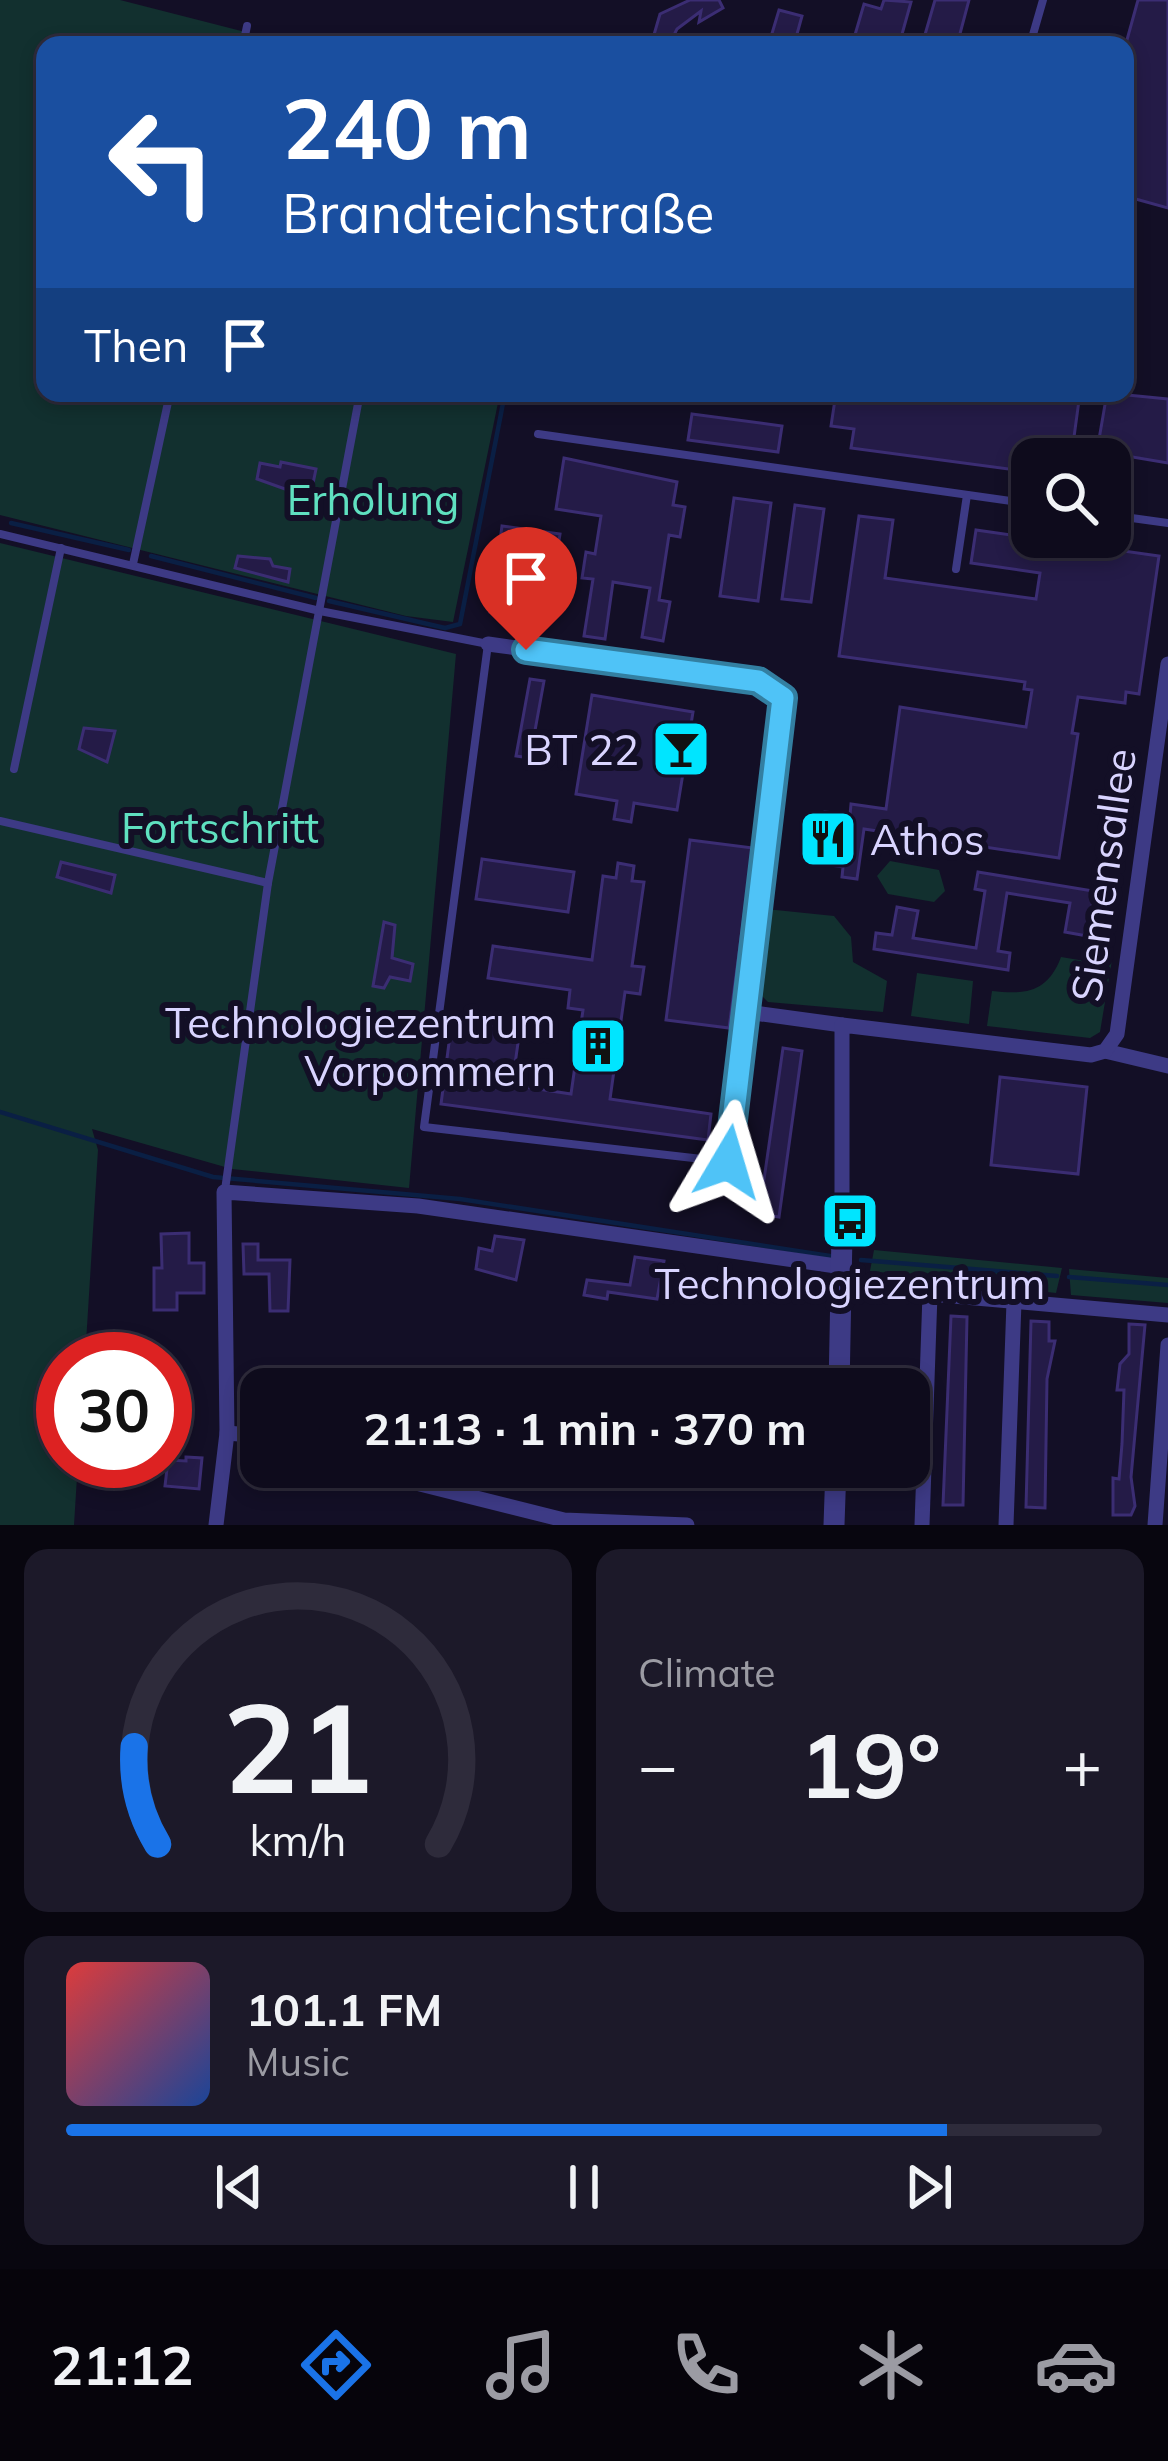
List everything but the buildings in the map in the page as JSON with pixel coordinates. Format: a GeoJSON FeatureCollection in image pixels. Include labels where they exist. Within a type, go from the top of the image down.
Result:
{"type":"FeatureCollection","features":[{"type":"Feature","properties":{"kind":"street"},"geometry":{"type":"LineString","coordinates":[[488,644],[758,681],[776,689],[784,711],[728,1162]]}},
{"type":"Feature","properties":{"kind":"street","name":"Siemensallee"},"geometry":{"type":"LineString","coordinates":[[747,1012],[1090,1055],[1105,1052],[1117,1034],[1168,664]]}},
{"type":"Feature","properties":{"kind":"street"},"geometry":{"type":"LineString","coordinates":[[840,1368],[842,1025]]}},
{"type":"Feature","properties":{"kind":"street"},"geometry":{"type":"LineString","coordinates":[[1105,1052],[1168,1066]]}},
{"type":"Feature","properties":{"kind":"street"},"geometry":{"type":"LineString","coordinates":[[216,1525],[227,1433],[226,1181],[843,1267]]}},
{"type":"Feature","properties":{"kind":"street"},"geometry":{"type":"LineString","coordinates":[[922,1525],[930,1294],[1168,1315]]}},
{"type":"Feature","properties":{"kind":"street"},"geometry":{"type":"LineString","coordinates":[[1006,1525],[1014,1302]]}},
{"type":"Feature","properties":{"kind":"street"},"geometry":{"type":"LineString","coordinates":[[1155,1525],[1168,1346]]}},
{"type":"Feature","properties":{"kind":"street"},"geometry":{"type":"LineString","coordinates":[[227,1433],[240,1434]]}},
{"type":"Feature","properties":{"kind":"street"},"geometry":{"type":"LineString","coordinates":[[433,1488],[564,1522],[687,1525]]}},
{"type":"Feature","properties":{"kind":"street"},"geometry":{"type":"LineString","coordinates":[[834,1525],[835,1488]]}},
{"type":"Feature","properties":{"kind":"lane"},"geometry":{"type":"LineString","coordinates":[[1033,36],[1043,0]]}},
{"type":"Feature","properties":{"kind":"lane"},"geometry":{"type":"LineString","coordinates":[[245,36],[247,26]]}},
{"type":"Feature","properties":{"kind":"lane"},"geometry":{"type":"LineString","coordinates":[[133,564],[168,402]]}},
{"type":"Feature","properties":{"kind":"lane"},"geometry":{"type":"LineString","coordinates":[[226,1181],[268,883],[358,402]]}},
{"type":"Feature","properties":{"kind":"lane"},"geometry":{"type":"LineString","coordinates":[[538,434],[1011,501]]}},
{"type":"Feature","properties":{"kind":"lane"},"geometry":{"type":"LineString","coordinates":[[956,569],[967,495]]}},
{"type":"Feature","properties":{"kind":"lane"},"geometry":{"type":"LineString","coordinates":[[1131,517],[1168,523]]}},
{"type":"Feature","properties":{"kind":"lane"},"geometry":{"type":"LineString","coordinates":[[0,534],[320,611],[488,644],[424,1127],[728,1162]]}},
{"type":"Feature","properties":{"kind":"lane"},"geometry":{"type":"LineString","coordinates":[[14,769],[61,548]]}},
{"type":"Feature","properties":{"kind":"lane"},"geometry":{"type":"LineString","coordinates":[[0,821],[268,883]]}},
{"type":"Feature","properties":{"kind":"green space","name":"Erholung"},"geometry":{"type":"Polygon","coordinates":[[[0,0],[120,0],[261,36],[36,36],[36,402],[498,402],[453,622],[406,616],[0,515],[0,0]]]}},
{"type":"Feature","properties":{"kind":"green space","name":"Fortschritt"},"geometry":{"type":"Polygon","coordinates":[[[0,543],[456,654],[409,1188],[232,1169],[92,1129],[98,1150],[87,1332],[36,1332],[36,1488],[76,1488],[74,1525],[0,1525],[0,543]]]}},
{"type":"Feature","properties":{"kind":"green space"},"geometry":{"type":"Polygon","coordinates":[[[890,861],[939,870],[945,891],[934,902],[888,894],[877,876],[890,861]]]}},
{"type":"Feature","properties":{"kind":"green space"},"geometry":{"type":"Polygon","coordinates":[[[766,909],[834,916],[851,937],[853,962],[887,981],[883,1012],[768,1002],[759,993],[766,909]]]}},
{"type":"Feature","properties":{"kind":"green space"},"geometry":{"type":"Polygon","coordinates":[[[1100,953],[1113,954],[1100,1032],[1090,1038],[987,1026],[992,991],[1034,989],[1050,978],[1061,957],[1097,963],[1100,953]]]}},
{"type":"Feature","properties":{"kind":"green space"},"geometry":{"type":"Polygon","coordinates":[[[917,973],[973,981],[969,1024],[911,1016],[917,973]]]}},
{"type":"Feature","properties":{"kind":"green space"},"geometry":{"type":"Polygon","coordinates":[[[874,1250],[1062,1268],[1056,1293],[870,1271],[874,1250]]]}},
{"type":"Feature","properties":{"kind":"green space"},"geometry":{"type":"Polygon","coordinates":[[[1069,1269],[1168,1278],[1168,1303],[1071,1295],[1069,1269]]]}},
{"type":"Feature","properties":{"kind":"waterway"},"geometry":{"type":"LineString","coordinates":[[329,601],[445,628],[460,624],[503,402]]}},
{"type":"Feature","properties":{"kind":"waterway"},"geometry":{"type":"LineString","coordinates":[[11,523],[129,550]]}},
{"type":"Feature","properties":{"kind":"waterway"},"geometry":{"type":"LineString","coordinates":[[151,556],[316,598]]}},
{"type":"Feature","properties":{"kind":"waterway"},"geometry":{"type":"LineString","coordinates":[[0,1112],[213,1177],[460,1199],[830,1256]]}},
{"type":"Feature","properties":{"kind":"waterway"},"geometry":{"type":"LineString","coordinates":[[861,1260],[1057,1276]]}},
{"type":"Feature","properties":{"kind":"waterway"},"geometry":{"type":"LineString","coordinates":[[1069,1277],[1168,1285]]}},
{"type":"Feature","properties":{"kind":"place","name":"BT 22"},"geometry":{"type":"Point","coordinates":[681,749]}},
{"type":"Feature","properties":{"kind":"place","name":"Athos"},"geometry":{"type":"Point","coordinates":[828,839]}},
{"type":"Feature","properties":{"kind":"place","name":"Technologiezentrum Vorpommern"},"geometry":{"type":"Point","coordinates":[598,1046]}},
{"type":"Feature","properties":{"kind":"place","name":"Technologiezentrum"},"geometry":{"type":"Point","coordinates":[850,1221]}},
{"type":"Feature","properties":{"kind":"route"},"geometry":{"type":"LineString","coordinates":[[526,650],[758,681],[783,698],[728,1162]]}}]}
